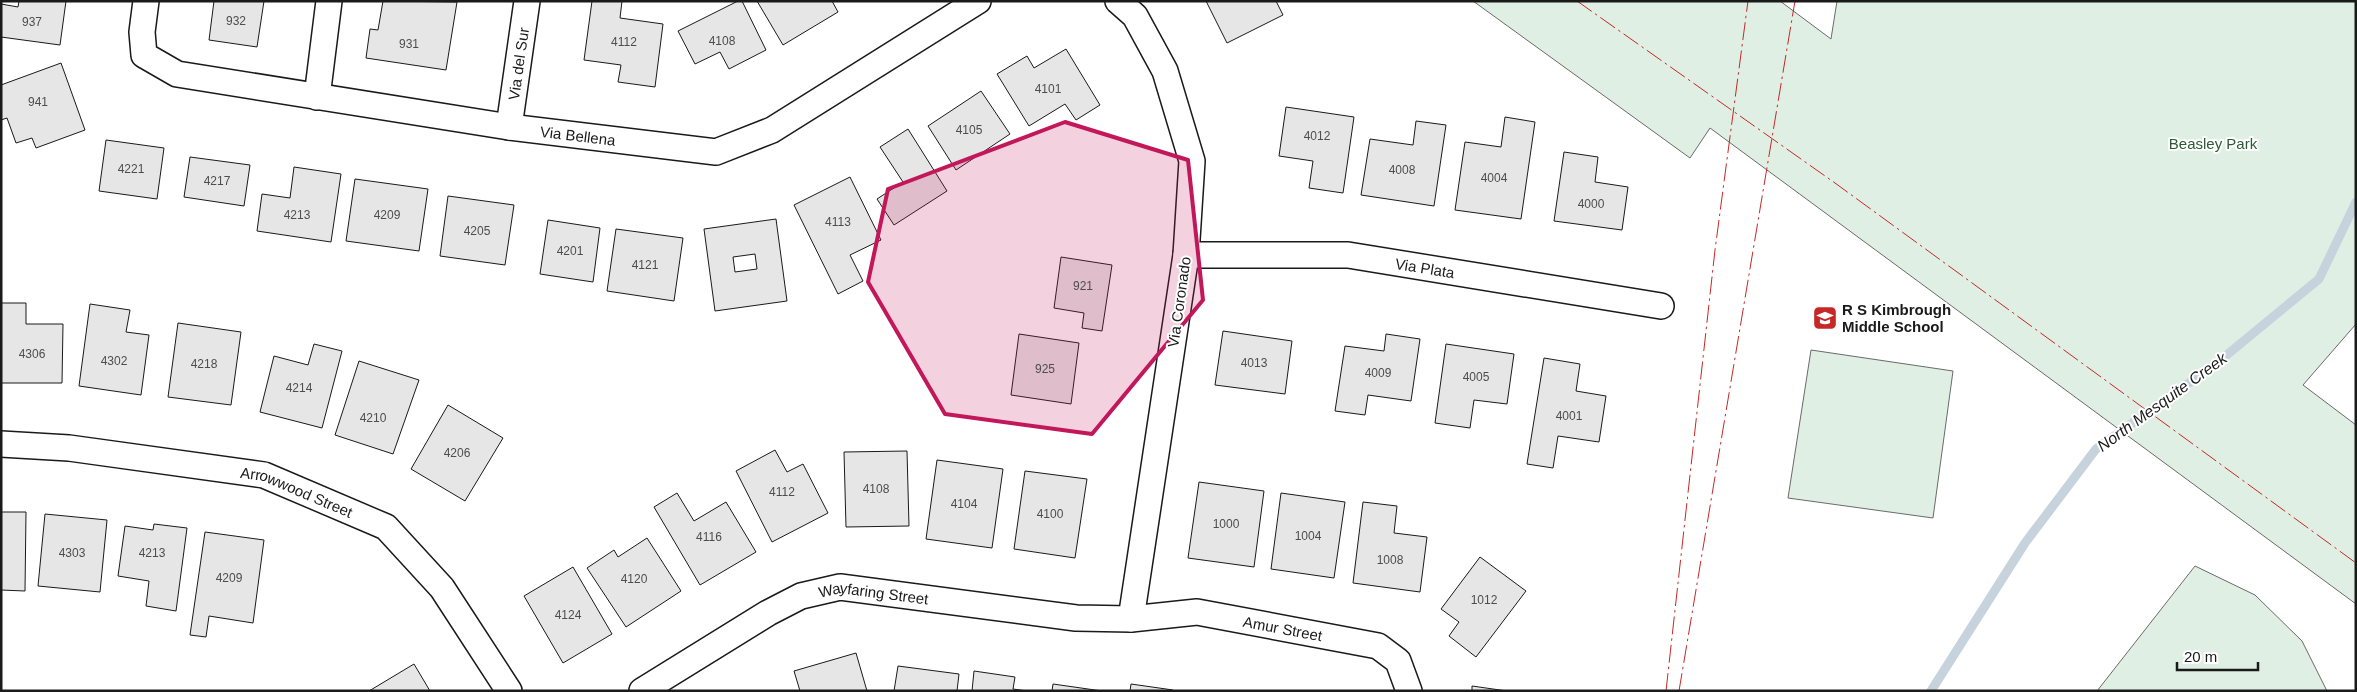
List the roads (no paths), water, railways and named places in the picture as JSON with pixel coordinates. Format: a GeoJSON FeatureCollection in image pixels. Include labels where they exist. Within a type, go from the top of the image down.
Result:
{"type":"FeatureCollection","features":[{"type":"Feature","properties":{"kind":"street","name":"Via Bellena"},"geometry":{"type":"LineString","coordinates":[[146,1],[142,32],[144,55],[177,74],[509,127],[716,152],[772,130],[978,1]]}},
{"type":"Feature","properties":{"kind":"street"},"geometry":{"type":"LineString","coordinates":[[317,97],[330,1]]}},
{"type":"Feature","properties":{"kind":"street","name":"Via del Sur"},"geometry":{"type":"LineString","coordinates":[[509,127],[527,1]]}},
{"type":"Feature","properties":{"kind":"street","name":"Via Coronado"},"geometry":{"type":"LineString","coordinates":[[1118,1],[1135,16],[1165,71],[1192,160],[1186,255],[1131,619]]}},
{"type":"Feature","properties":{"kind":"street","name":"Via Plata"},"geometry":{"type":"LineString","coordinates":[[1186,255],[1348,256],[1661,306]]}},
{"type":"Feature","properties":{"kind":"street","name":"Arrowwood Street"},"geometry":{"type":"LineString","coordinates":[[1,444],[69,448],[264,476],[386,527],[442,588],[509,691]]}},
{"type":"Feature","properties":{"kind":"street","name":"Wayfaring Street"},"geometry":{"type":"LineString","coordinates":[[642,691],[768,613],[801,596],[840,587],[1076,618],[1131,619]]}},
{"type":"Feature","properties":{"kind":"street","name":"Amur Street"},"geometry":{"type":"LineString","coordinates":[[1131,619],[1197,612],[1378,646],[1398,661],[1409,691]]}},
{"type":"Feature","properties":{"kind":"waterway","name":"North Mesquite Creek"},"geometry":{"type":"LineString","coordinates":[[1931,691],[2025,543],[2096,449],[2217,363],[2319,279],[2356,202]]}},
{"type":"Feature","properties":{"kind":"place","name":"R S Kimbrough Middle School"},"geometry":{"type":"Point","coordinates":[1825,318]}},
{"type":"Feature","properties":{"kind":"park label","name":"Beasley Park"},"geometry":{"type":"Point","coordinates":[2213,143]}}]}
